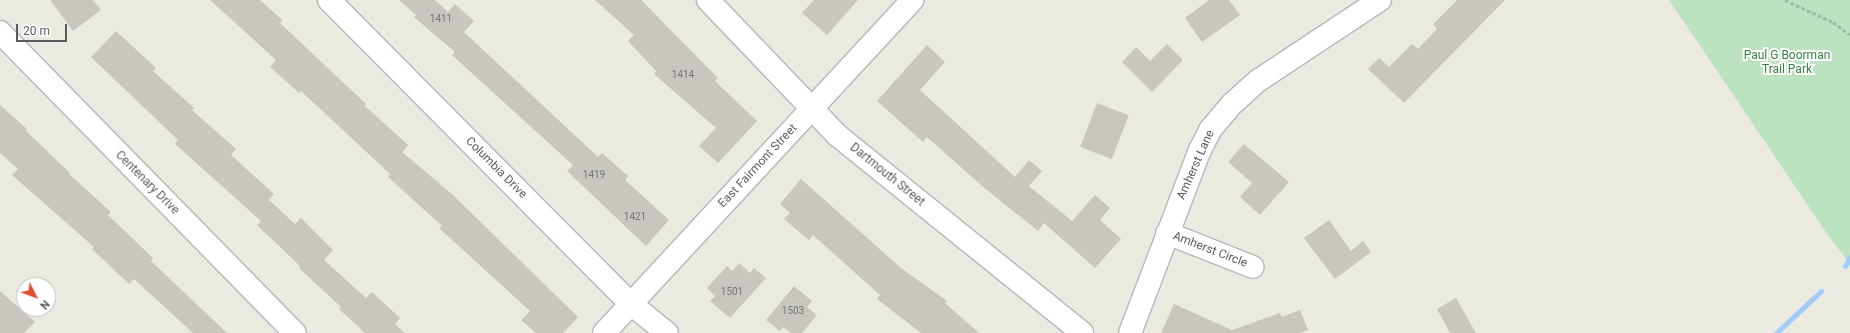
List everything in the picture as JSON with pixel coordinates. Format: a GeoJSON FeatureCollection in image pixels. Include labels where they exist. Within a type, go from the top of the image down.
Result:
{"type":"FeatureCollection","features":[{"type":"Feature","properties":{"kind":"street","name":"Columbia Drive"},"geometry":{"type":"LineString","coordinates":[[329,0],[631,304],[666,333]]}},
{"type":"Feature","properties":{"kind":"street","name":"Dartmouth Street"},"geometry":{"type":"LineString","coordinates":[[708,0],[837,135],[1082,333]]}},
{"type":"Feature","properties":{"kind":"street","name":"East Fairmont Street"},"geometry":{"type":"LineString","coordinates":[[604,333],[912,0]]}},
{"type":"Feature","properties":{"kind":"street","name":"Amherst Lane"},"geometry":{"type":"LineString","coordinates":[[1130,333],[1204,140],[1232,104],[1269,72],[1380,0]]}},
{"type":"Feature","properties":{"kind":"street","name":"Centenary Drive"},"geometry":{"type":"LineString","coordinates":[[0,32],[295,333]]}},
{"type":"Feature","properties":{"kind":"street","name":"Amherst Circle"},"geometry":{"type":"LineString","coordinates":[[1167,234],[1253,267]]}},
{"type":"Feature","properties":{"kind":"path"},"geometry":{"type":"LineString","coordinates":[[1785,0],[1833,22],[1850,35]]}},
{"type":"Feature","properties":{"kind":"green space","name":"Paul G Boorman Trail Park"},"geometry":{"type":"Polygon","coordinates":[[[1669,0],[1850,0],[1850,264],[1830,238],[1669,0]]]}},
{"type":"Feature","properties":{"kind":"building"},"geometry":{"type":"Polygon","coordinates":[[[50,0],[93,0],[101,10],[73,31],[50,0]]]}},
{"type":"Feature","properties":{"kind":"building"},"geometry":{"type":"Polygon","coordinates":[[[210,0],[260,0],[282,20],[280,23],[366,104],[365,106],[408,145],[402,152],[453,195],[578,317],[563,333],[536,333],[521,320],[530,311],[439,228],[442,226],[388,177],[390,174],[301,91],[299,93],[270,67],[276,60],[210,0]]]}},
{"type":"Feature","properties":{"kind":"building"},"geometry":{"type":"Polygon","coordinates":[[[399,0],[435,0],[448,12],[455,4],[474,21],[464,32],[598,157],[602,153],[628,176],[625,180],[669,220],[646,246],[567,171],[573,165],[452,55],[455,52],[414,17],[416,15],[399,0]]]}},
{"type":"Feature","properties":{"kind":"building"},"geometry":{"type":"Polygon","coordinates":[[[595,0],[641,0],[718,78],[715,81],[757,121],[718,163],[699,146],[716,128],[654,74],[656,71],[628,41],[634,35],[595,0]]]}},
{"type":"Feature","properties":{"kind":"building"},"geometry":{"type":"Polygon","coordinates":[[[814,0],[858,0],[827,35],[802,13],[814,0]]]}},
{"type":"Feature","properties":{"kind":"building"},"geometry":{"type":"Polygon","coordinates":[[[1209,0],[1229,0],[1240,15],[1202,42],[1185,18],[1209,0]]]}},
{"type":"Feature","properties":{"kind":"building"},"geometry":{"type":"Polygon","coordinates":[[[1457,0],[1505,0],[1404,103],[1368,69],[1379,58],[1389,67],[1412,44],[1418,49],[1437,29],[1433,24],[1457,0]]]}},
{"type":"Feature","properties":{"kind":"building"},"geometry":{"type":"Polygon","coordinates":[[[116,31],[156,68],[153,71],[194,108],[192,110],[236,149],[231,155],[274,194],[269,200],[295,224],[301,218],[333,250],[324,260],[366,298],[372,292],[400,318],[395,324],[405,333],[365,333],[339,309],[341,307],[299,268],[300,266],[257,225],[261,221],[175,144],[178,140],[91,57],[116,31]]]}},
{"type":"Feature","properties":{"kind":"building"},"geometry":{"type":"Polygon","coordinates":[[[1167,44],[1183,60],[1152,92],[1122,62],[1136,47],[1150,61],[1167,44]]]}},
{"type":"Feature","properties":{"kind":"building"},"geometry":{"type":"Polygon","coordinates":[[[927,45],[945,62],[920,90],[1015,177],[1029,160],[1042,171],[1029,186],[1072,221],[1095,195],[1110,208],[1100,220],[1121,239],[1095,268],[1044,223],[1038,231],[982,186],[927,137],[923,142],[877,101],[927,45]]]}},
{"type":"Feature","properties":{"kind":"building"},"geometry":{"type":"Polygon","coordinates":[[[1097,103],[1129,115],[1112,159],[1080,147],[1097,103]]]}},
{"type":"Feature","properties":{"kind":"building"},"geometry":{"type":"Polygon","coordinates":[[[0,105],[27,129],[26,131],[70,173],[69,174],[111,212],[108,215],[153,258],[151,261],[227,333],[193,333],[134,279],[129,284],[92,249],[94,247],[12,175],[18,169],[0,153],[0,105]]]}},
{"type":"Feature","properties":{"kind":"building"},"geometry":{"type":"Polygon","coordinates":[[[1244,144],[1289,182],[1260,215],[1240,197],[1252,183],[1228,162],[1244,144]]]}},
{"type":"Feature","properties":{"kind":"building"},"geometry":{"type":"Polygon","coordinates":[[[801,179],[901,268],[947,301],[945,303],[979,333],[921,333],[877,299],[880,295],[813,235],[809,240],[784,219],[790,213],[780,204],[801,179]]]}},
{"type":"Feature","properties":{"kind":"building"},"geometry":{"type":"Polygon","coordinates":[[[1329,220],[1351,251],[1363,241],[1371,252],[1335,279],[1304,238],[1329,220]]]}},
{"type":"Feature","properties":{"kind":"building"},"geometry":{"type":"Polygon","coordinates":[[[739,263],[750,273],[754,268],[766,278],[730,318],[710,301],[715,296],[707,288],[727,266],[732,271],[739,263]]]}},
{"type":"Feature","properties":{"kind":"building"},"geometry":{"type":"Polygon","coordinates":[[[794,286],[812,301],[807,307],[817,315],[802,333],[791,333],[783,327],[780,331],[766,320],[794,286]]]}},
{"type":"Feature","properties":{"kind":"building"},"geometry":{"type":"Polygon","coordinates":[[[0,291],[16,305],[16,317],[29,317],[35,322],[24,333],[0,333],[0,291]]]}},
{"type":"Feature","properties":{"kind":"building"},"geometry":{"type":"Polygon","coordinates":[[[1456,298],[1476,333],[1450,333],[1437,309],[1456,298]]]}},
{"type":"Feature","properties":{"kind":"building"},"geometry":{"type":"Polygon","coordinates":[[[1174,304],[1232,330],[1280,313],[1282,317],[1300,310],[1308,330],[1299,333],[1161,333],[1174,304]]]}},
{"type":"Feature","properties":{"kind":"waterway"},"geometry":{"type":"LineString","coordinates":[[1845,266],[1850,257]]}},
{"type":"Feature","properties":{"kind":"waterway"},"geometry":{"type":"LineString","coordinates":[[1776,333],[1821,291]]}}]}
